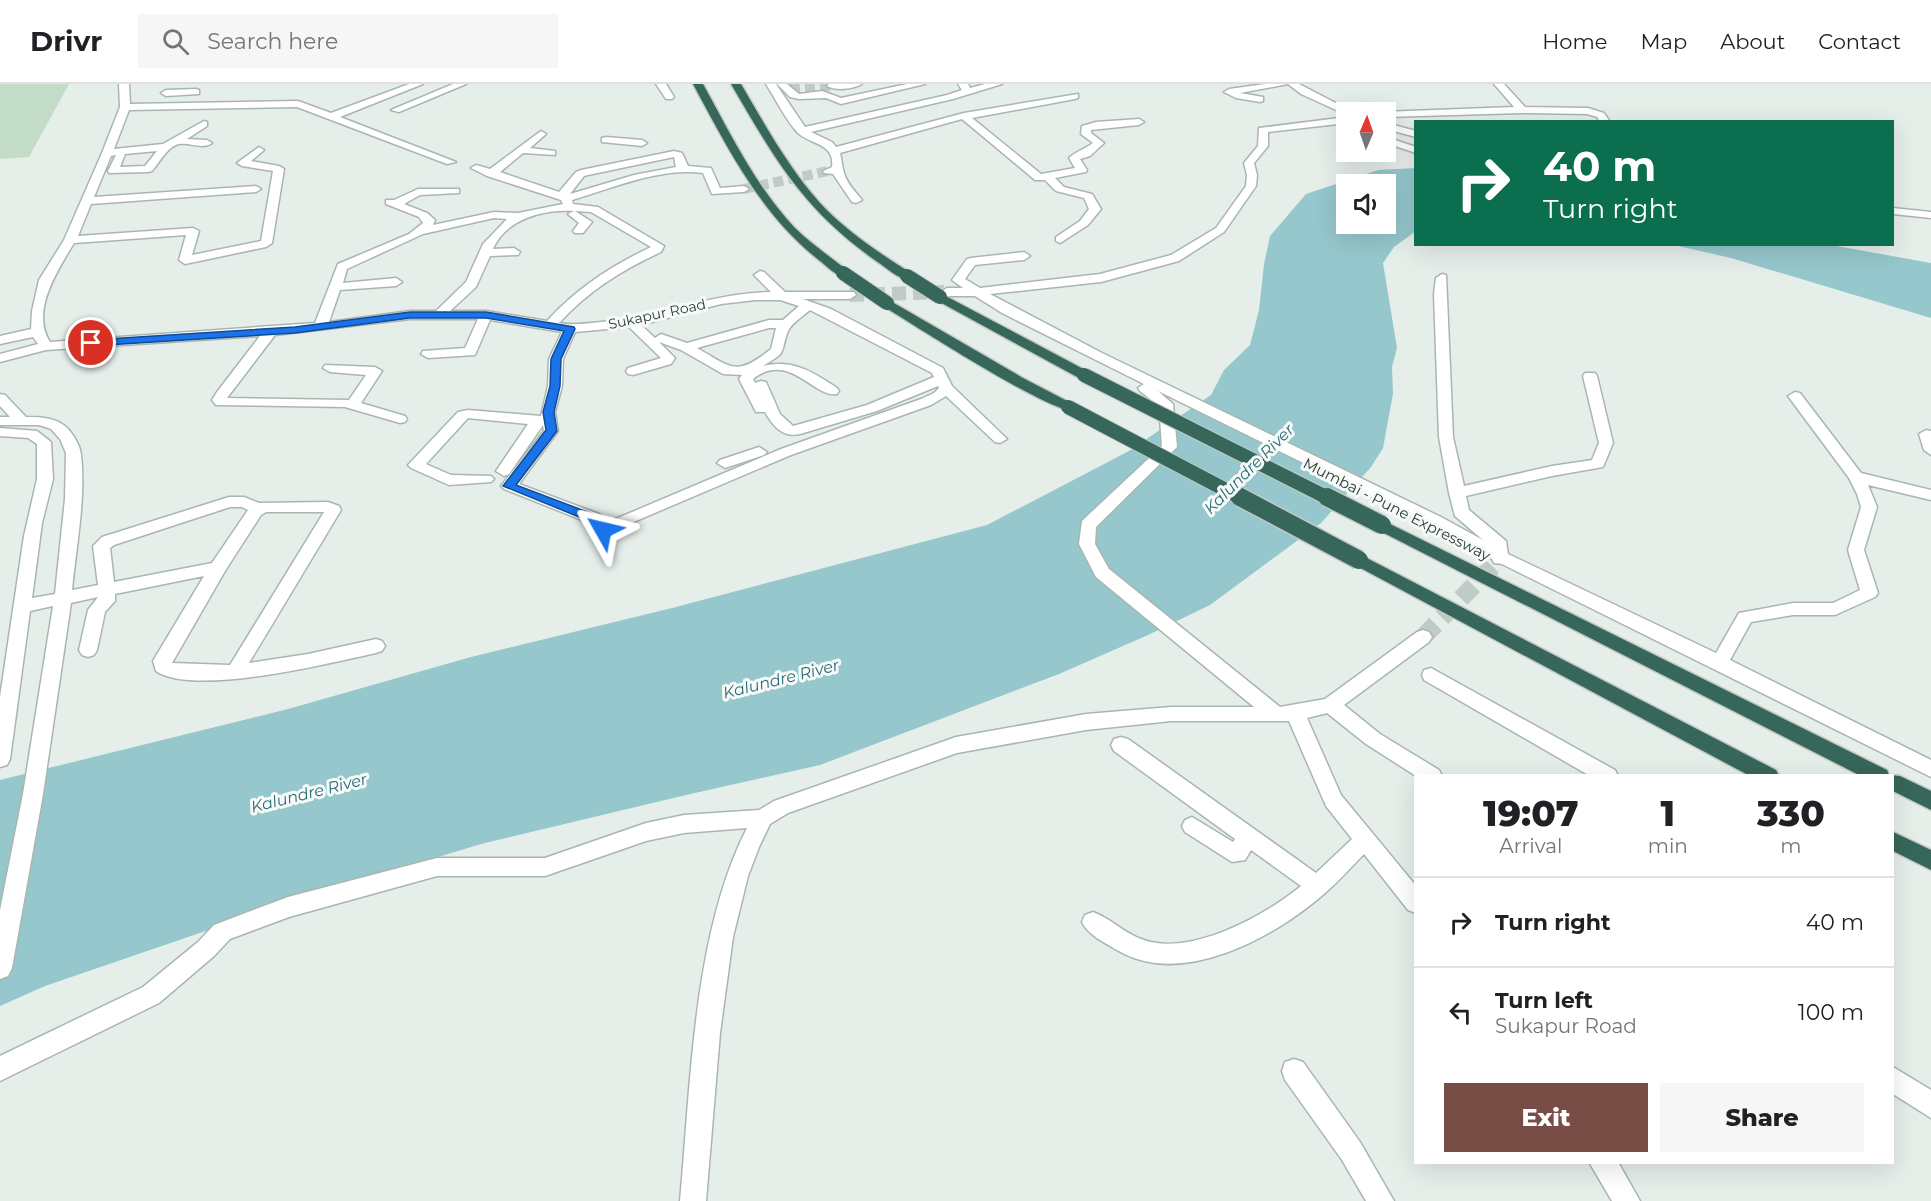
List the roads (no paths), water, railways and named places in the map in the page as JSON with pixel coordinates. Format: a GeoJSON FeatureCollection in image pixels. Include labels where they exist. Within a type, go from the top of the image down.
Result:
{"type":"FeatureCollection","features":[{"type":"Feature","properties":{"kind":"highway"},"geometry":{"type":"LineString","coordinates":[[698,84],[762,195],[790,230],[843,273],[888,303],[1009,375],[1068,407],[1765,774]]}},
{"type":"Feature","properties":{"kind":"highway","name":"Mumbai - Pune Expressway"},"geometry":{"type":"LineString","coordinates":[[736,84],[802,188],[831,220],[887,264],[944,294],[1084,375],[1876,774]]}},
{"type":"Feature","properties":{"kind":"highway"},"geometry":{"type":"LineString","coordinates":[[1894,782],[1931,801]]}},
{"type":"Feature","properties":{"kind":"highway"},"geometry":{"type":"LineString","coordinates":[[1894,842],[1931,861]]}},
{"type":"Feature","properties":{"kind":"street"},"geometry":{"type":"LineString","coordinates":[[46,346],[37,332],[38,311],[45,280],[70,240],[88,201],[125,106],[124,84]]}},
{"type":"Feature","properties":{"kind":"street"},"geometry":{"type":"LineString","coordinates":[[319,110],[388,84]]}},
{"type":"Feature","properties":{"kind":"street"},"geometry":{"type":"LineString","coordinates":[[333,116],[418,84]]}},
{"type":"Feature","properties":{"kind":"street"},"geometry":{"type":"LineString","coordinates":[[396,110],[461,84]]}},
{"type":"Feature","properties":{"kind":"street"},"geometry":{"type":"LineString","coordinates":[[661,84],[669,97]]}},
{"type":"Feature","properties":{"kind":"street"},"geometry":{"type":"LineString","coordinates":[[832,86],[857,84]]}},
{"type":"Feature","properties":{"kind":"street"},"geometry":{"type":"LineString","coordinates":[[782,88],[803,97],[825,94],[841,101],[920,84]]}},
{"type":"Feature","properties":{"kind":"street"},"geometry":{"type":"LineString","coordinates":[[801,131],[933,102],[965,88],[997,84]]}},
{"type":"Feature","properties":{"kind":"street"},"geometry":{"type":"LineString","coordinates":[[1260,99],[1229,92],[1284,84]]}},
{"type":"Feature","properties":{"kind":"street"},"geometry":{"type":"LineString","coordinates":[[1293,84],[1304,92],[1336,107]]}},
{"type":"Feature","properties":{"kind":"street"},"geometry":{"type":"LineString","coordinates":[[1498,84],[1522,110]]}},
{"type":"Feature","properties":{"kind":"street"},"geometry":{"type":"LineString","coordinates":[[782,88],[801,131],[828,144],[834,151],[838,163],[833,171],[856,200]]}},
{"type":"Feature","properties":{"kind":"street"},"geometry":{"type":"LineString","coordinates":[[166,106],[183,90]]}},
{"type":"Feature","properties":{"kind":"street"},"geometry":{"type":"LineString","coordinates":[[166,93],[183,90],[196,92]]}},
{"type":"Feature","properties":{"kind":"street"},"geometry":{"type":"LineString","coordinates":[[834,151],[964,116],[1075,96]]}},
{"type":"Feature","properties":{"kind":"street"},"geometry":{"type":"LineString","coordinates":[[125,106],[291,103],[319,110],[451,162]]}},
{"type":"Feature","properties":{"kind":"street"},"geometry":{"type":"LineString","coordinates":[[1396,114],[1522,110],[1588,111],[1601,115],[1604,120]]}},
{"type":"Feature","properties":{"kind":"street"},"geometry":{"type":"LineString","coordinates":[[964,116],[1039,178],[1082,170],[1074,158],[1086,154],[1099,143],[1086,134],[1086,128],[1096,124],[1139,122]]}},
{"type":"Feature","properties":{"kind":"street"},"geometry":{"type":"LineString","coordinates":[[944,294],[1101,278],[1175,258],[1221,230],[1251,186],[1252,175],[1249,163],[1263,146],[1263,130],[1336,121]]}},
{"type":"Feature","properties":{"kind":"street"},"geometry":{"type":"LineString","coordinates":[[121,156],[113,171],[148,169],[166,147],[204,124]]}},
{"type":"Feature","properties":{"kind":"street"},"geometry":{"type":"LineString","coordinates":[[1396,132],[1414,134]]}},
{"type":"Feature","properties":{"kind":"street"},"geometry":{"type":"LineString","coordinates":[[491,174],[541,134]]}},
{"type":"Feature","properties":{"kind":"street"},"geometry":{"type":"LineString","coordinates":[[1396,138],[1414,149]]}},
{"type":"Feature","properties":{"kind":"street"},"geometry":{"type":"LineString","coordinates":[[606,140],[642,143]]}},
{"type":"Feature","properties":{"kind":"street"},"geometry":{"type":"LineString","coordinates":[[177,141],[207,142]]}},
{"type":"Feature","properties":{"kind":"street"},"geometry":{"type":"LineString","coordinates":[[623,164],[628,142]]}},
{"type":"Feature","properties":{"kind":"street"},"geometry":{"type":"LineString","coordinates":[[107,153],[166,147]]}},
{"type":"Feature","properties":{"kind":"street"},"geometry":{"type":"LineString","coordinates":[[70,240],[193,231],[185,260],[266,243],[279,169],[242,163],[259,150]]}},
{"type":"Feature","properties":{"kind":"street"},"geometry":{"type":"LineString","coordinates":[[521,150],[551,153]]}},
{"type":"Feature","properties":{"kind":"street"},"geometry":{"type":"LineString","coordinates":[[569,205],[580,174],[674,154],[678,155],[683,165],[680,169]]}},
{"type":"Feature","properties":{"kind":"street"},"geometry":{"type":"LineString","coordinates":[[535,216],[680,169],[697,167],[707,170],[716,192],[744,189]]}},
{"type":"Feature","properties":{"kind":"street"},"geometry":{"type":"LineString","coordinates":[[476,168],[569,205],[594,209],[658,246],[657,249],[596,280],[567,306],[560,331],[555,386],[548,412],[544,421],[504,471]]}},
{"type":"Feature","properties":{"kind":"street"},"geometry":{"type":"LineString","coordinates":[[1047,176],[1060,189],[1088,196],[1095,209],[1084,223],[1060,239]]}},
{"type":"Feature","properties":{"kind":"street"},"geometry":{"type":"LineString","coordinates":[[88,201],[256,189]]}},
{"type":"Feature","properties":{"kind":"street"},"geometry":{"type":"LineString","coordinates":[[396,190],[410,195]]}},
{"type":"Feature","properties":{"kind":"street"},"geometry":{"type":"LineString","coordinates":[[420,231],[429,220],[423,215],[392,203],[410,195],[455,191]]}},
{"type":"Feature","properties":{"kind":"street"},"geometry":{"type":"LineString","coordinates":[[440,315],[472,284],[487,262],[501,230],[538,211],[569,205]]}},
{"type":"Feature","properties":{"kind":"street"},"geometry":{"type":"LineString","coordinates":[[569,205],[586,222],[579,231]]}},
{"type":"Feature","properties":{"kind":"street"},"geometry":{"type":"LineString","coordinates":[[1894,211],[1931,215]]}},
{"type":"Feature","properties":{"kind":"street"},"geometry":{"type":"LineString","coordinates":[[321,326],[342,267],[346,264],[380,251],[420,231],[494,215],[517,220]]}},
{"type":"Feature","properties":{"kind":"street"},"geometry":{"type":"LineString","coordinates":[[487,262],[514,252]]}},
{"type":"Feature","properties":{"kind":"street"},"geometry":{"type":"LineString","coordinates":[[1024,256],[971,262],[957,280],[1007,310],[1112,363],[1435,521],[1498,561],[1719,663],[1931,769]]}},
{"type":"Feature","properties":{"kind":"street"},"geometry":{"type":"LineString","coordinates":[[760,275],[782,296],[826,312],[938,371],[944,384],[1000,439]]}},
{"type":"Feature","properties":{"kind":"street"},"geometry":{"type":"LineString","coordinates":[[1442,278],[1440,294],[1446,437],[1457,493],[1461,512],[1500,545],[1498,561]]}},
{"type":"Feature","properties":{"kind":"street"},"geometry":{"type":"LineString","coordinates":[[335,287],[396,282]]}},
{"type":"Feature","properties":{"kind":"street","name":"Sukapur Road"},"geometry":{"type":"LineString","coordinates":[[0,358],[46,346],[271,331],[410,315],[486,315],[560,331],[632,322],[721,300],[755,296],[850,295]]}},
{"type":"Feature","properties":{"kind":"street"},"geometry":{"type":"LineString","coordinates":[[661,338],[686,347],[728,371],[746,370],[775,353],[784,324],[808,305]]}},
{"type":"Feature","properties":{"kind":"street"},"geometry":{"type":"LineString","coordinates":[[428,354],[470,352],[486,315]]}},
{"type":"Feature","properties":{"kind":"street"},"geometry":{"type":"LineString","coordinates":[[632,322],[668,358],[666,362],[633,371]]}},
{"type":"Feature","properties":{"kind":"street"},"geometry":{"type":"LineString","coordinates":[[686,347],[769,324],[784,324]]}},
{"type":"Feature","properties":{"kind":"street"},"geometry":{"type":"LineString","coordinates":[[271,331],[224,392],[219,400],[221,402],[353,405],[400,419]]}},
{"type":"Feature","properties":{"kind":"street"},"geometry":{"type":"LineString","coordinates":[[0,340],[37,332]]}},
{"type":"Feature","properties":{"kind":"street"},"geometry":{"type":"LineString","coordinates":[[1112,363],[1166,404],[1170,447],[1088,525],[1088,544],[1102,573],[1286,715],[1333,800],[1414,900]]}},
{"type":"Feature","properties":{"kind":"street"},"geometry":{"type":"LineString","coordinates":[[783,448],[748,386],[746,378],[749,374],[774,366],[789,366],[801,370],[832,391]]}},
{"type":"Feature","properties":{"kind":"street"},"geometry":{"type":"LineString","coordinates":[[330,368],[375,371],[353,405]]}},
{"type":"Feature","properties":{"kind":"street"},"geometry":{"type":"LineString","coordinates":[[1457,493],[1552,471],[1598,464],[1606,443],[1590,376]]}},
{"type":"Feature","properties":{"kind":"street"},"geometry":{"type":"LineString","coordinates":[[761,385],[779,425],[788,431],[795,431],[944,384]]}},
{"type":"Feature","properties":{"kind":"street"},"geometry":{"type":"LineString","coordinates":[[725,463],[783,448],[926,402],[939,396],[944,384]]}},
{"type":"Feature","properties":{"kind":"street"},"geometry":{"type":"LineString","coordinates":[[1719,663],[1745,617],[1793,609],[1835,609],[1869,592],[1856,550],[1869,507],[1865,494],[1856,477],[1795,396]]}},
{"type":"Feature","properties":{"kind":"street"},"geometry":{"type":"LineString","coordinates":[[0,398],[22,421]]}},
{"type":"Feature","properties":{"kind":"street"},"geometry":{"type":"LineString","coordinates":[[486,479],[449,480],[416,465],[463,415],[544,421],[551,431],[509,486],[593,518],[603,530],[783,448]]}},
{"type":"Feature","properties":{"kind":"street"},"geometry":{"type":"LineString","coordinates":[[0,421],[40,421],[56,426],[67,437],[74,453],[73,499],[63,598],[32,805],[0,968]]}},
{"type":"Feature","properties":{"kind":"street"},"geometry":{"type":"LineString","coordinates":[[0,432],[32,434],[44,442],[48,474],[34,522],[0,759]]}},
{"type":"Feature","properties":{"kind":"street"},"geometry":{"type":"LineString","coordinates":[[1926,434],[1931,450]]}},
{"type":"Feature","properties":{"kind":"street"},"geometry":{"type":"LineString","coordinates":[[1856,477],[1931,495]]}},
{"type":"Feature","properties":{"kind":"street"},"geometry":{"type":"LineString","coordinates":[[88,650],[97,610],[106,601],[107,590],[101,546],[108,541],[229,502],[244,502],[259,509],[328,507],[333,510],[234,673]]}},
{"type":"Feature","properties":{"kind":"street"},"geometry":{"type":"LineString","coordinates":[[259,509],[255,511],[218,568],[162,661],[162,666],[172,671],[234,673],[300,664],[376,646]]}},
{"type":"Feature","properties":{"kind":"street"},"geometry":{"type":"LineString","coordinates":[[22,606],[218,568]]}},
{"type":"Feature","properties":{"kind":"street"},"geometry":{"type":"LineString","coordinates":[[2,1068],[151,995],[206,950],[222,932],[288,907],[437,867],[545,867],[646,832],[684,824],[763,818],[781,807],[956,745],[1086,722],[1171,714],[1286,715],[1330,705],[1424,637]]}},
{"type":"Feature","properties":{"kind":"street"},"geometry":{"type":"LineString","coordinates":[[1431,675],[1604,774]]}},
{"type":"Feature","properties":{"kind":"street"},"geometry":{"type":"LineString","coordinates":[[1330,705],[1372,739],[1429,774]]}},
{"type":"Feature","properties":{"kind":"street"},"geometry":{"type":"LineString","coordinates":[[1121,745],[1318,886]]}},
{"type":"Feature","properties":{"kind":"street"},"geometry":{"type":"LineString","coordinates":[[693,1201],[709,1025],[722,932],[749,842],[763,818]]}},
{"type":"Feature","properties":{"kind":"street"},"geometry":{"type":"LineString","coordinates":[[1192,826],[1232,853],[1237,853],[1249,837]]}},
{"type":"Feature","properties":{"kind":"street"},"geometry":{"type":"LineString","coordinates":[[1093,922],[1143,951],[1182,954],[1225,942],[1270,920],[1318,886],[1365,839]]}},
{"type":"Feature","properties":{"kind":"street"},"geometry":{"type":"LineString","coordinates":[[1294,1071],[1352,1151],[1381,1201]]}},
{"type":"Feature","properties":{"kind":"street"},"geometry":{"type":"LineString","coordinates":[[1894,1080],[1931,1105]]}},
{"type":"Feature","properties":{"kind":"street"},"geometry":{"type":"LineString","coordinates":[[1603,1164],[1628,1201]]}},
{"type":"Feature","properties":{"kind":"water","name":"Kalundre River"},"geometry":{"type":"Polygon","coordinates":[[[1414,168],[1414,232],[1394,247],[1383,263],[1397,348],[1392,367],[1393,394],[1383,448],[1371,467],[1321,523],[1210,605],[1059,674],[820,765],[481,844],[293,901],[45,986],[0,1006],[0,780],[288,709],[471,657],[672,608],[987,525],[1129,451],[1211,395],[1224,370],[1250,345],[1259,310],[1264,264],[1270,236],[1306,194],[1336,184],[1336,234],[1396,234],[1396,174],[1366,174],[1378,170],[1414,168]]]}},
{"type":"Feature","properties":{"kind":"water"},"geometry":{"type":"Polygon","coordinates":[[[1678,246],[1837,246],[1931,263],[1931,318],[1731,258],[1678,246]]]}},
{"type":"Feature","properties":{"kind":"tunnel"},"geometry":{"type":"LineString","coordinates":[[790,89],[832,86]]}},
{"type":"Feature","properties":{"kind":"tunnel"},"geometry":{"type":"LineString","coordinates":[[744,189],[828,171]]}},
{"type":"Feature","properties":{"kind":"tunnel"},"geometry":{"type":"LineString","coordinates":[[850,295],[944,292]]}},
{"type":"Feature","properties":{"kind":"tunnel"},"geometry":{"type":"LineString","coordinates":[[1423,637],[1494,565]]}}]}
